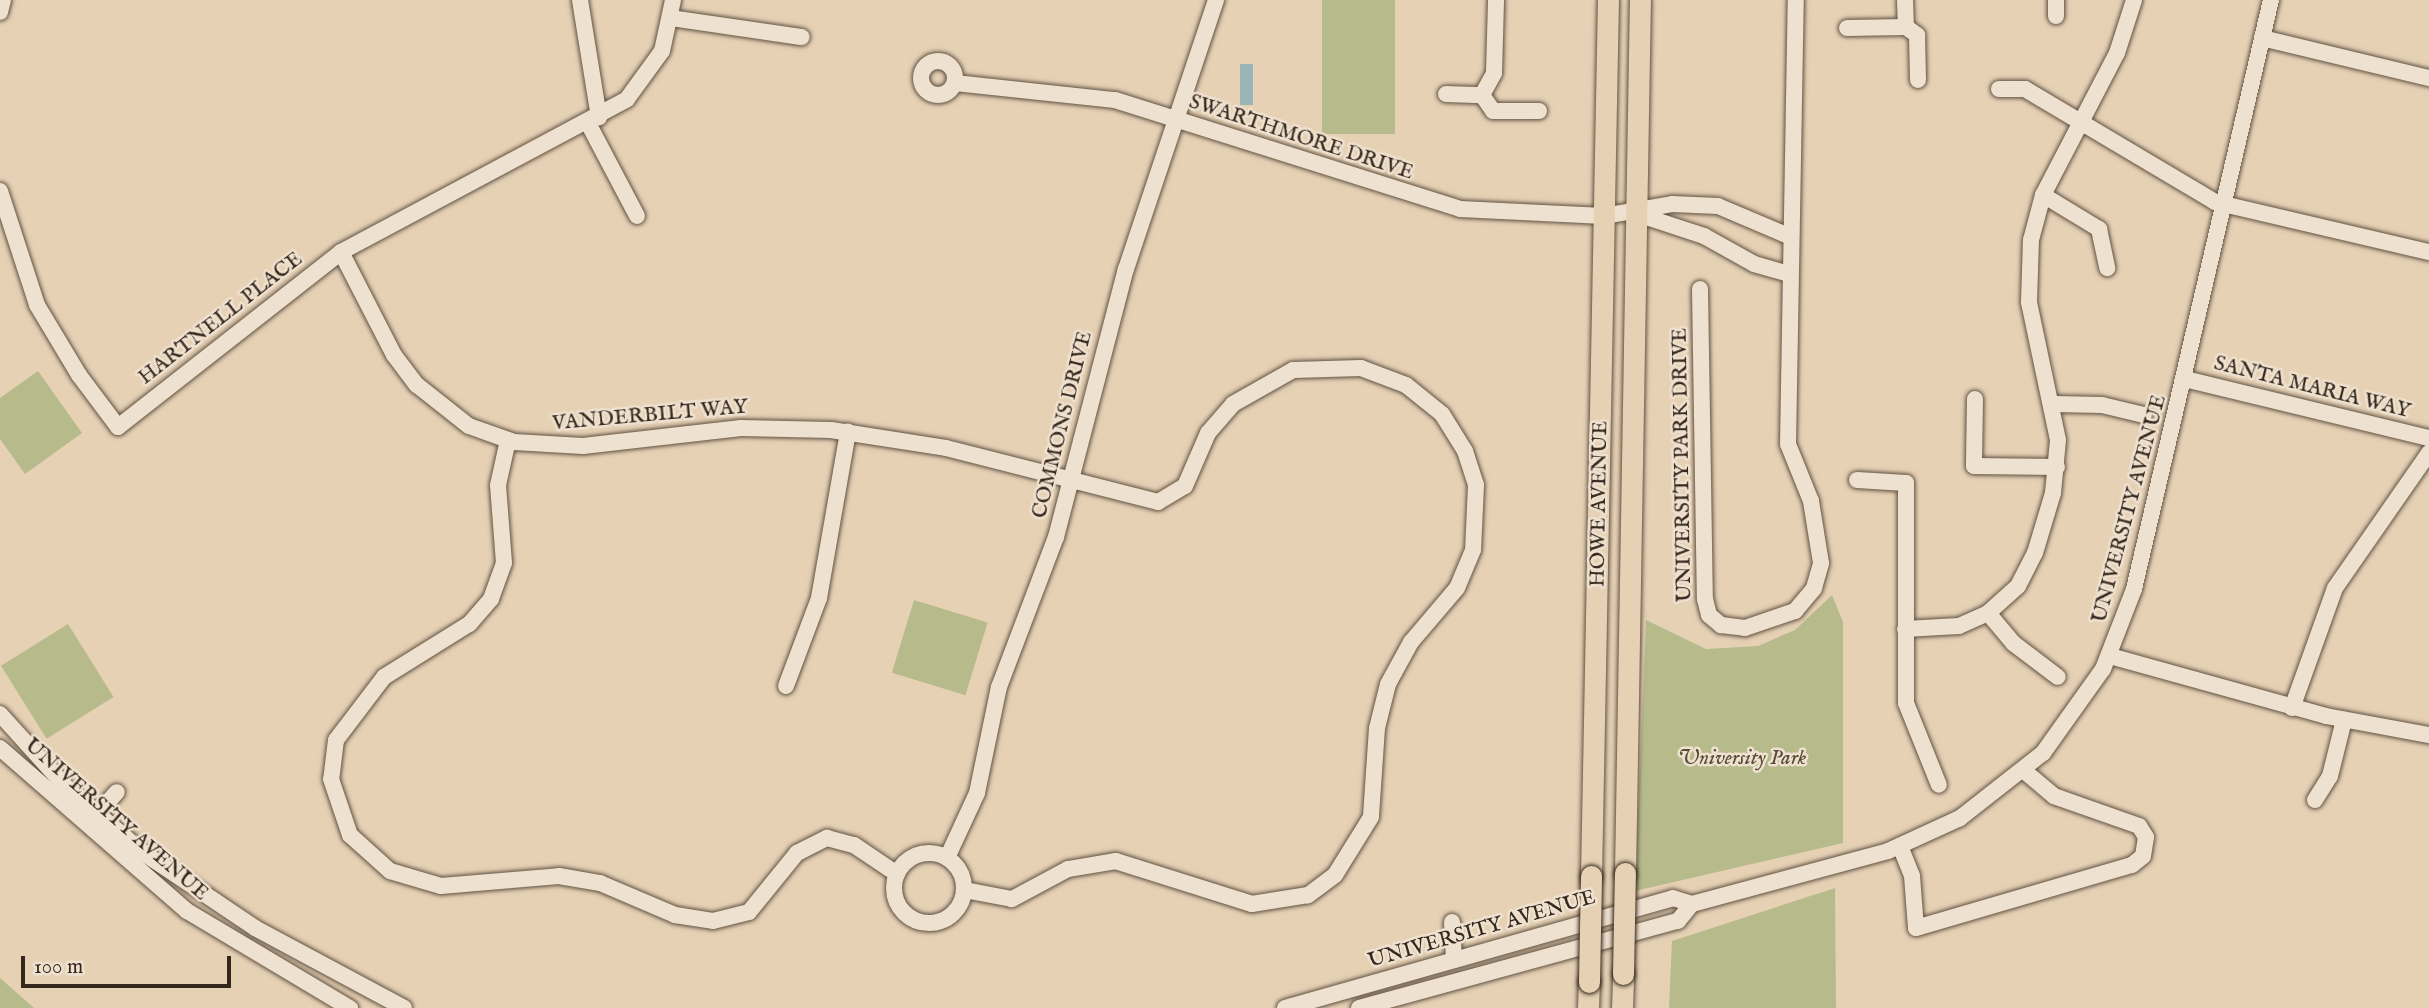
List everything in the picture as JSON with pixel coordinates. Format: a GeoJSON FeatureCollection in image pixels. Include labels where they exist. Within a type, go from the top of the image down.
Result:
{"type":"FeatureCollection","features":[{"type":"Feature","properties":{"kind":"main road","name":"HOWE AVENUE"},"geometry":{"type":"LineString","coordinates":[[1588,1008],[1608,0]]}},
{"type":"Feature","properties":{"kind":"main road","name":"HOWE AVENUE"},"geometry":{"type":"LineString","coordinates":[[1622,1008],[1640,0]]}},
{"type":"Feature","properties":{"kind":"street"},"geometry":{"type":"LineString","coordinates":[[0,12],[3,0]]}},
{"type":"Feature","properties":{"kind":"street"},"geometry":{"type":"LineString","coordinates":[[580,0],[594,120],[636,216]]}},
{"type":"Feature","properties":{"kind":"street","name":"HARTNELL PLACE"},"geometry":{"type":"LineString","coordinates":[[0,191],[37,305],[79,375],[118,427],[341,252],[594,120],[643,82],[662,51],[673,0]]}},
{"type":"Feature","properties":{"kind":"street","name":"COMMONS DRIVE"},"geometry":{"type":"LineString","coordinates":[[947,858],[971,815],[999,687],[1072,482],[1108,332],[1216,0]]}},
{"type":"Feature","properties":{"kind":"street"},"geometry":{"type":"LineString","coordinates":[[1482,95],[1494,73],[1496,0]]}},
{"type":"Feature","properties":{"kind":"street","name":"UNIVERSITY PARK DRIVE"},"geometry":{"type":"LineString","coordinates":[[1700,289],[1706,599],[1709,615],[1721,625],[1745,628],[1795,611],[1814,588],[1821,563],[1811,501],[1788,444],[1796,0]]}},
{"type":"Feature","properties":{"kind":"street"},"geometry":{"type":"LineString","coordinates":[[1905,0],[1906,27]]}},
{"type":"Feature","properties":{"kind":"street"},"geometry":{"type":"LineString","coordinates":[[1905,629],[1959,626],[1988,613],[2028,570],[2057,467],[2054,404],[2029,302],[2031,240],[2043,195],[2117,53],[2134,0]]}},
{"type":"Feature","properties":{"kind":"street","name":"UNIVERSITY AVENUE"},"geometry":{"type":"LineString","coordinates":[[1285,1008],[1673,898],[1692,904],[1900,846],[1960,818],[2024,771],[2069,722],[2110,656],[2134,589],[2227,205],[2271,0]]}},
{"type":"Feature","properties":{"kind":"street"},"geometry":{"type":"LineString","coordinates":[[671,18],[802,37]]}},
{"type":"Feature","properties":{"kind":"street"},"geometry":{"type":"LineString","coordinates":[[1847,27],[1906,27],[1917,35],[1917,80]]}},
{"type":"Feature","properties":{"kind":"street"},"geometry":{"type":"LineString","coordinates":[[2262,38],[2429,78]]}},
{"type":"Feature","properties":{"kind":"street","name":"SWARTHMORE DRIVE"},"geometry":{"type":"LineString","coordinates":[[955,83],[1082,94],[1176,120],[1427,201],[1483,212],[1604,216],[1637,214]]}},
{"type":"Feature","properties":{"kind":"street"},"geometry":{"type":"LineString","coordinates":[[1999,89],[2025,89],[2193,192],[2227,205],[2429,253]]}},
{"type":"Feature","properties":{"kind":"street"},"geometry":{"type":"LineString","coordinates":[[1446,94],[1482,95]]}},
{"type":"Feature","properties":{"kind":"street"},"geometry":{"type":"LineString","coordinates":[[1482,95],[1493,111],[1539,111]]}},
{"type":"Feature","properties":{"kind":"street"},"geometry":{"type":"LineString","coordinates":[[2043,195],[2099,229],[2107,268]]}},
{"type":"Feature","properties":{"kind":"street"},"geometry":{"type":"LineString","coordinates":[[1637,214],[1672,204],[1718,206],[1791,237]]}},
{"type":"Feature","properties":{"kind":"street"},"geometry":{"type":"LineString","coordinates":[[1637,214],[1704,236],[1754,264],[1789,274]]}},
{"type":"Feature","properties":{"kind":"street","name":"VANDERBILT WAY"},"geometry":{"type":"LineString","coordinates":[[341,252],[394,355],[417,385],[453,416],[508,440],[583,446],[741,428],[848,431],[946,448],[1146,502],[1164,501],[1185,486],[1209,433],[1249,391],[1293,370],[1343,365],[1406,385],[1442,414],[1473,472],[1476,536],[1457,588],[1411,642],[1388,684],[1377,728],[1371,817],[1358,845],[1322,887],[1290,902],[1237,903],[1116,861],[1068,869],[1012,899],[964,890]]}},
{"type":"Feature","properties":{"kind":"street","name":"SANTA MARIA WAY"},"geometry":{"type":"LineString","coordinates":[[2185,379],[2429,438]]}},
{"type":"Feature","properties":{"kind":"street"},"geometry":{"type":"LineString","coordinates":[[1975,399],[1974,466],[2057,467]]}},
{"type":"Feature","properties":{"kind":"street"},"geometry":{"type":"LineString","coordinates":[[2054,404],[2102,405],[2144,415]]}},
{"type":"Feature","properties":{"kind":"street"},"geometry":{"type":"LineString","coordinates":[[786,686],[819,598],[848,431]]}},
{"type":"Feature","properties":{"kind":"street"},"geometry":{"type":"LineString","coordinates":[[508,440],[498,485],[504,563],[491,598],[469,624],[384,677],[337,740],[331,779],[350,835],[390,871],[441,886],[559,876],[600,883],[676,915],[713,921],[749,912],[797,853],[827,838],[854,845],[897,874]]}},
{"type":"Feature","properties":{"kind":"street"},"geometry":{"type":"LineString","coordinates":[[2292,708],[2335,588],[2429,453]]}},
{"type":"Feature","properties":{"kind":"street"},"geometry":{"type":"LineString","coordinates":[[1857,480],[1906,483],[1906,703],[1939,785]]}},
{"type":"Feature","properties":{"kind":"street"},"geometry":{"type":"LineString","coordinates":[[1988,613],[2012,643],[2058,677]]}},
{"type":"Feature","properties":{"kind":"street"},"geometry":{"type":"LineString","coordinates":[[2110,656],[2292,708],[2429,735]]}},
{"type":"Feature","properties":{"kind":"street","name":"UNIVERSITY AVENUE"},"geometry":{"type":"LineString","coordinates":[[0,714],[98,813],[203,895],[404,1008]]}},
{"type":"Feature","properties":{"kind":"street"},"geometry":{"type":"LineString","coordinates":[[2315,800],[2330,776],[2344,720]]}},
{"type":"Feature","properties":{"kind":"street","name":"UNIVERSITY AVENUE"},"geometry":{"type":"LineString","coordinates":[[0,748],[187,911],[350,1008]]}},
{"type":"Feature","properties":{"kind":"street"},"geometry":{"type":"LineString","coordinates":[[1900,846],[1912,876],[1916,928],[2132,864],[2143,856],[2146,836],[2139,826],[2054,796],[2024,771]]}},
{"type":"Feature","properties":{"kind":"street"},"geometry":{"type":"LineString","coordinates":[[98,813],[117,792]]}},
{"type":"Feature","properties":{"kind":"street"},"geometry":{"type":"LineString","coordinates":[[918,855],[947,858],[960,872],[964,890],[955,912],[933,923],[921,922],[895,898],[897,874],[918,855]]}},
{"type":"Feature","properties":{"kind":"street","name":"UNIVERSITY AVENUE"},"geometry":{"type":"LineString","coordinates":[[1359,1008],[1678,921],[1692,904]]}},
{"type":"Feature","properties":{"kind":"street"},"geometry":{"type":"LineString","coordinates":[[1452,922],[1454,960]]}},
{"type":"Feature","properties":{"kind":"green space"},"geometry":{"type":"Polygon","coordinates":[[[1322,0],[1395,0],[1395,134],[1322,134],[1322,0]]]}},
{"type":"Feature","properties":{"kind":"green space"},"geometry":{"type":"Polygon","coordinates":[[[38,371],[82,433],[25,474],[0,439],[0,398],[38,371]]]}},
{"type":"Feature","properties":{"kind":"green space","name":"University Park"},"geometry":{"type":"Polygon","coordinates":[[[1832,595],[1843,622],[1843,843],[1635,891],[1646,620],[1706,649],[1758,646],[1795,630],[1832,595]]]}},
{"type":"Feature","properties":{"kind":"green space"},"geometry":{"type":"Polygon","coordinates":[[[914,600],[988,623],[965,695],[892,673],[914,600]]]}},
{"type":"Feature","properties":{"kind":"green space"},"geometry":{"type":"Polygon","coordinates":[[[68,624],[114,697],[47,739],[1,666],[68,624]]]}},
{"type":"Feature","properties":{"kind":"green space"},"geometry":{"type":"Polygon","coordinates":[[[1835,888],[1836,1008],[1669,1008],[1672,941],[1835,888]]]}},
{"type":"Feature","properties":{"kind":"green space"},"geometry":{"type":"Polygon","coordinates":[[[0,978],[34,1008],[0,1008],[0,978]]]}},
{"type":"Feature","properties":{"kind":"water"},"geometry":{"type":"Polygon","coordinates":[[[1240,64],[1253,64],[1253,105],[1240,105],[1240,64]]]}}]}
